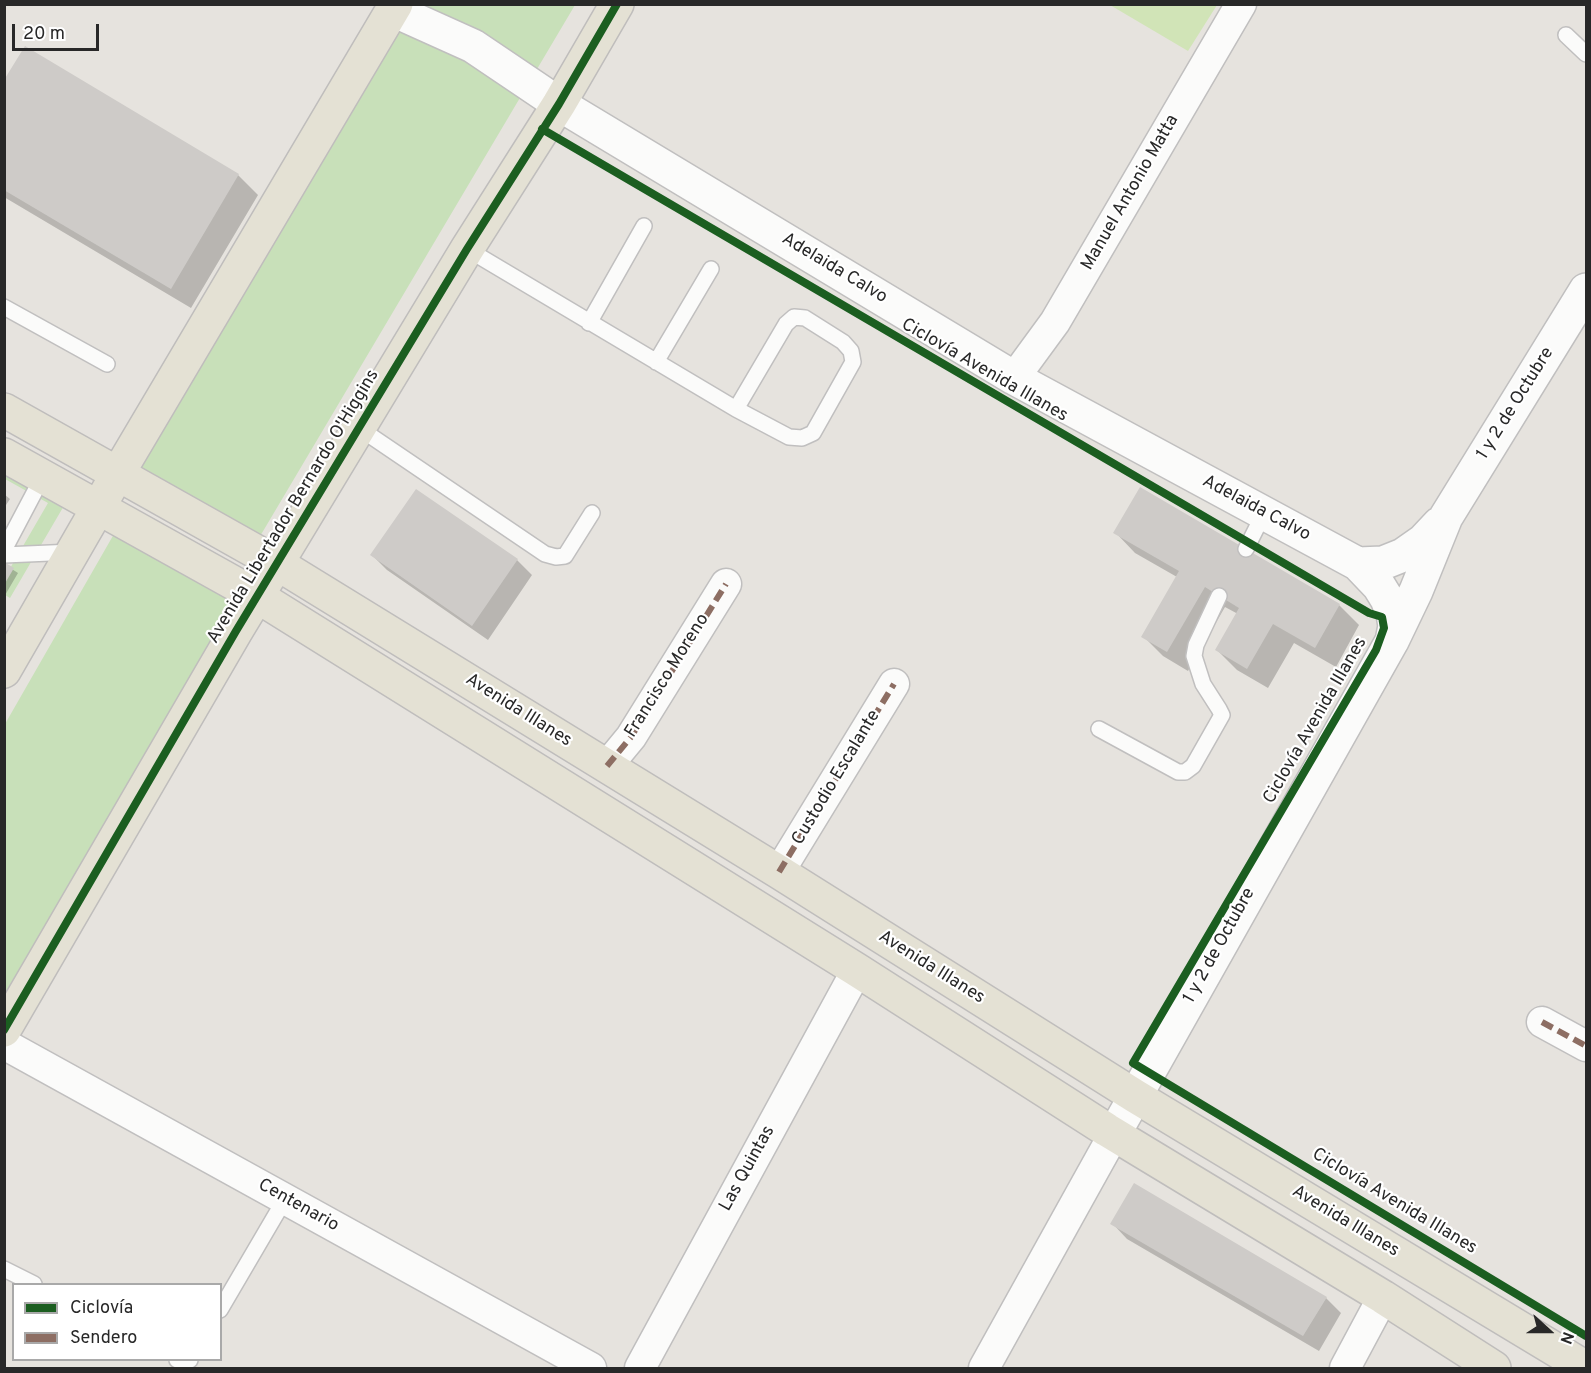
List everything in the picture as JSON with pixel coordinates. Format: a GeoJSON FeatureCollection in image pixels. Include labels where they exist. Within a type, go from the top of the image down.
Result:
{"type":"FeatureCollection","features":[{"type":"Feature","properties":{"kind":"main road","name":"Avenida Libertador Bernardo O'Higgins"},"geometry":{"type":"LineString","coordinates":[[4,1030],[257,596],[467,249],[559,104],[617,4]]}},
{"type":"Feature","properties":{"kind":"main road"},"geometry":{"type":"LineString","coordinates":[[4,671],[391,6]]}},
{"type":"Feature","properties":{"kind":"main road","name":"Avenida Illanes"},"geometry":{"type":"LineString","coordinates":[[4,410],[278,564],[779,872],[1135,1096],[1587,1368]]}},
{"type":"Feature","properties":{"kind":"main road"},"geometry":{"type":"LineString","coordinates":[[4,455],[257,596],[857,970],[1114,1134],[1383,1297],[1494,1368]]}},
{"type":"Feature","properties":{"kind":"street","name":"Manuel Antonio Matta"},"geometry":{"type":"LineString","coordinates":[[1014,378],[1055,322],[1241,4]]}},
{"type":"Feature","properties":{"kind":"street","name":"Adelaida Calvo"},"geometry":{"type":"LineString","coordinates":[[391,6],[473,46],[559,104],[1014,378],[1358,564],[1379,586],[1387,599],[1395,626],[1392,641]]}},
{"type":"Feature","properties":{"kind":"street","name":"1 y 2 de Octubre"},"geometry":{"type":"LineString","coordinates":[[984,1368],[1392,641],[1416,591],[1446,518],[1587,290]]}},
{"type":"Feature","properties":{"kind":"street","name":"1 y 2 de Octubre"},"geometry":{"type":"LineString","coordinates":[[1358,564],[1383,563],[1403,555],[1423,541],[1446,518]]}},
{"type":"Feature","properties":{"kind":"street","name":"Francisco Moreno"},"geometry":{"type":"LineString","coordinates":[[607,766],[631,737],[726,584]]}},
{"type":"Feature","properties":{"kind":"street","name":"Custodio Escalante"},"geometry":{"type":"LineString","coordinates":[[779,872],[894,684]]}},
{"type":"Feature","properties":{"kind":"street","name":"Las Quintas"},"geometry":{"type":"LineString","coordinates":[[640,1368],[857,970]]}},
{"type":"Feature","properties":{"kind":"street"},"geometry":{"type":"LineString","coordinates":[[1542,1022],[1587,1046]]}},
{"type":"Feature","properties":{"kind":"street","name":"Centenario"},"geometry":{"type":"LineString","coordinates":[[4,1044],[591,1368]]}},
{"type":"Feature","properties":{"kind":"street"},"geometry":{"type":"LineString","coordinates":[[1345,1368],[1383,1297]]}},
{"type":"Feature","properties":{"kind":"lane"},"geometry":{"type":"LineString","coordinates":[[1566,35],[1587,54]]}},
{"type":"Feature","properties":{"kind":"lane"},"geometry":{"type":"LineString","coordinates":[[590,323],[644,226]]}},
{"type":"Feature","properties":{"kind":"lane"},"geometry":{"type":"LineString","coordinates":[[467,249],[736,409],[789,437],[802,438],[813,433],[853,362],[851,351],[843,342],[805,318],[794,317],[786,324],[736,409]]}},
{"type":"Feature","properties":{"kind":"lane"},"geometry":{"type":"LineString","coordinates":[[656,362],[711,270]]}},
{"type":"Feature","properties":{"kind":"lane"},"geometry":{"type":"LineString","coordinates":[[4,307],[107,364]]}},
{"type":"Feature","properties":{"kind":"lane"},"geometry":{"type":"LineString","coordinates":[[359,428],[545,554],[556,558],[565,556],[592,513]]}},
{"type":"Feature","properties":{"kind":"lane"},"geometry":{"type":"LineString","coordinates":[[43,476],[4,553],[73,552]]}},
{"type":"Feature","properties":{"kind":"lane"},"geometry":{"type":"LineString","coordinates":[[1246,549],[1264,513]]}},
{"type":"Feature","properties":{"kind":"lane"},"geometry":{"type":"LineString","coordinates":[[1099,729],[1178,772],[1185,772],[1193,766],[1222,716],[1220,709],[1203,684],[1194,656],[1196,645],[1219,596]]}},
{"type":"Feature","properties":{"kind":"lane"},"geometry":{"type":"LineString","coordinates":[[222,1308],[285,1198]]}},
{"type":"Feature","properties":{"kind":"lane"},"geometry":{"type":"LineString","coordinates":[[4,1269],[32,1283]]}},
{"type":"Feature","properties":{"kind":"green space"},"geometry":{"type":"Polygon","coordinates":[[[412,5],[575,5],[259,538],[136,470],[412,5]]]}},
{"type":"Feature","properties":{"kind":"green space"},"geometry":{"type":"Polygon","coordinates":[[[1110,5],[1217,5],[1188,51],[1110,5]]]}},
{"type":"Feature","properties":{"kind":"green space"},"geometry":{"type":"Polygon","coordinates":[[[4,470],[65,504],[10,598],[5,595],[5,577],[48,503],[5,479],[4,470]]]}},
{"type":"Feature","properties":{"kind":"green space"},"geometry":{"type":"Polygon","coordinates":[[[114,534],[241,605],[5,1011],[5,724],[114,534]]]}},
{"type":"Feature","properties":{"kind":"building"},"geometry":{"type":"Polygon","coordinates":[[[25,46],[239,174],[171,289],[4,190],[4,80],[25,46]]]}},
{"type":"Feature","properties":{"kind":"building"},"geometry":{"type":"Polygon","coordinates":[[[1140,487],[1340,604],[1315,648],[1273,624],[1247,669],[1215,650],[1239,608],[1205,587],[1167,652],[1141,637],[1179,571],[1113,533],[1140,487]]]}},
{"type":"Feature","properties":{"kind":"building"},"geometry":{"type":"Polygon","coordinates":[[[416,489],[518,559],[472,626],[370,555],[416,489]]]}},
{"type":"Feature","properties":{"kind":"building"},"geometry":{"type":"Polygon","coordinates":[[[4,562],[14,568],[4,585],[4,562]]]}},
{"type":"Feature","properties":{"kind":"building"},"geometry":{"type":"Polygon","coordinates":[[[1134,1183],[1327,1297],[1303,1336],[1110,1224],[1134,1183]]]}},
{"type":"Feature","properties":{"kind":"marked path"},"geometry":{"type":"LineString","coordinates":[[607,766],[631,737],[726,584]]}},
{"type":"Feature","properties":{"kind":"marked path"},"geometry":{"type":"LineString","coordinates":[[779,872],[894,684]]}},
{"type":"Feature","properties":{"kind":"marked path"},"geometry":{"type":"LineString","coordinates":[[1542,1022],[1586,1046]]}},
{"type":"Feature","properties":{"kind":"cycle path"},"geometry":{"type":"LineString","coordinates":[[4,1030],[236,631],[467,249],[559,104],[617,4]]}},
{"type":"Feature","properties":{"kind":"cycle path","name":"Ciclovía Avenida Illanes"},"geometry":{"type":"LineString","coordinates":[[542,129],[1369,613],[1382,617],[1384,628],[1376,650],[1133,1063],[1586,1336]]}}]}
